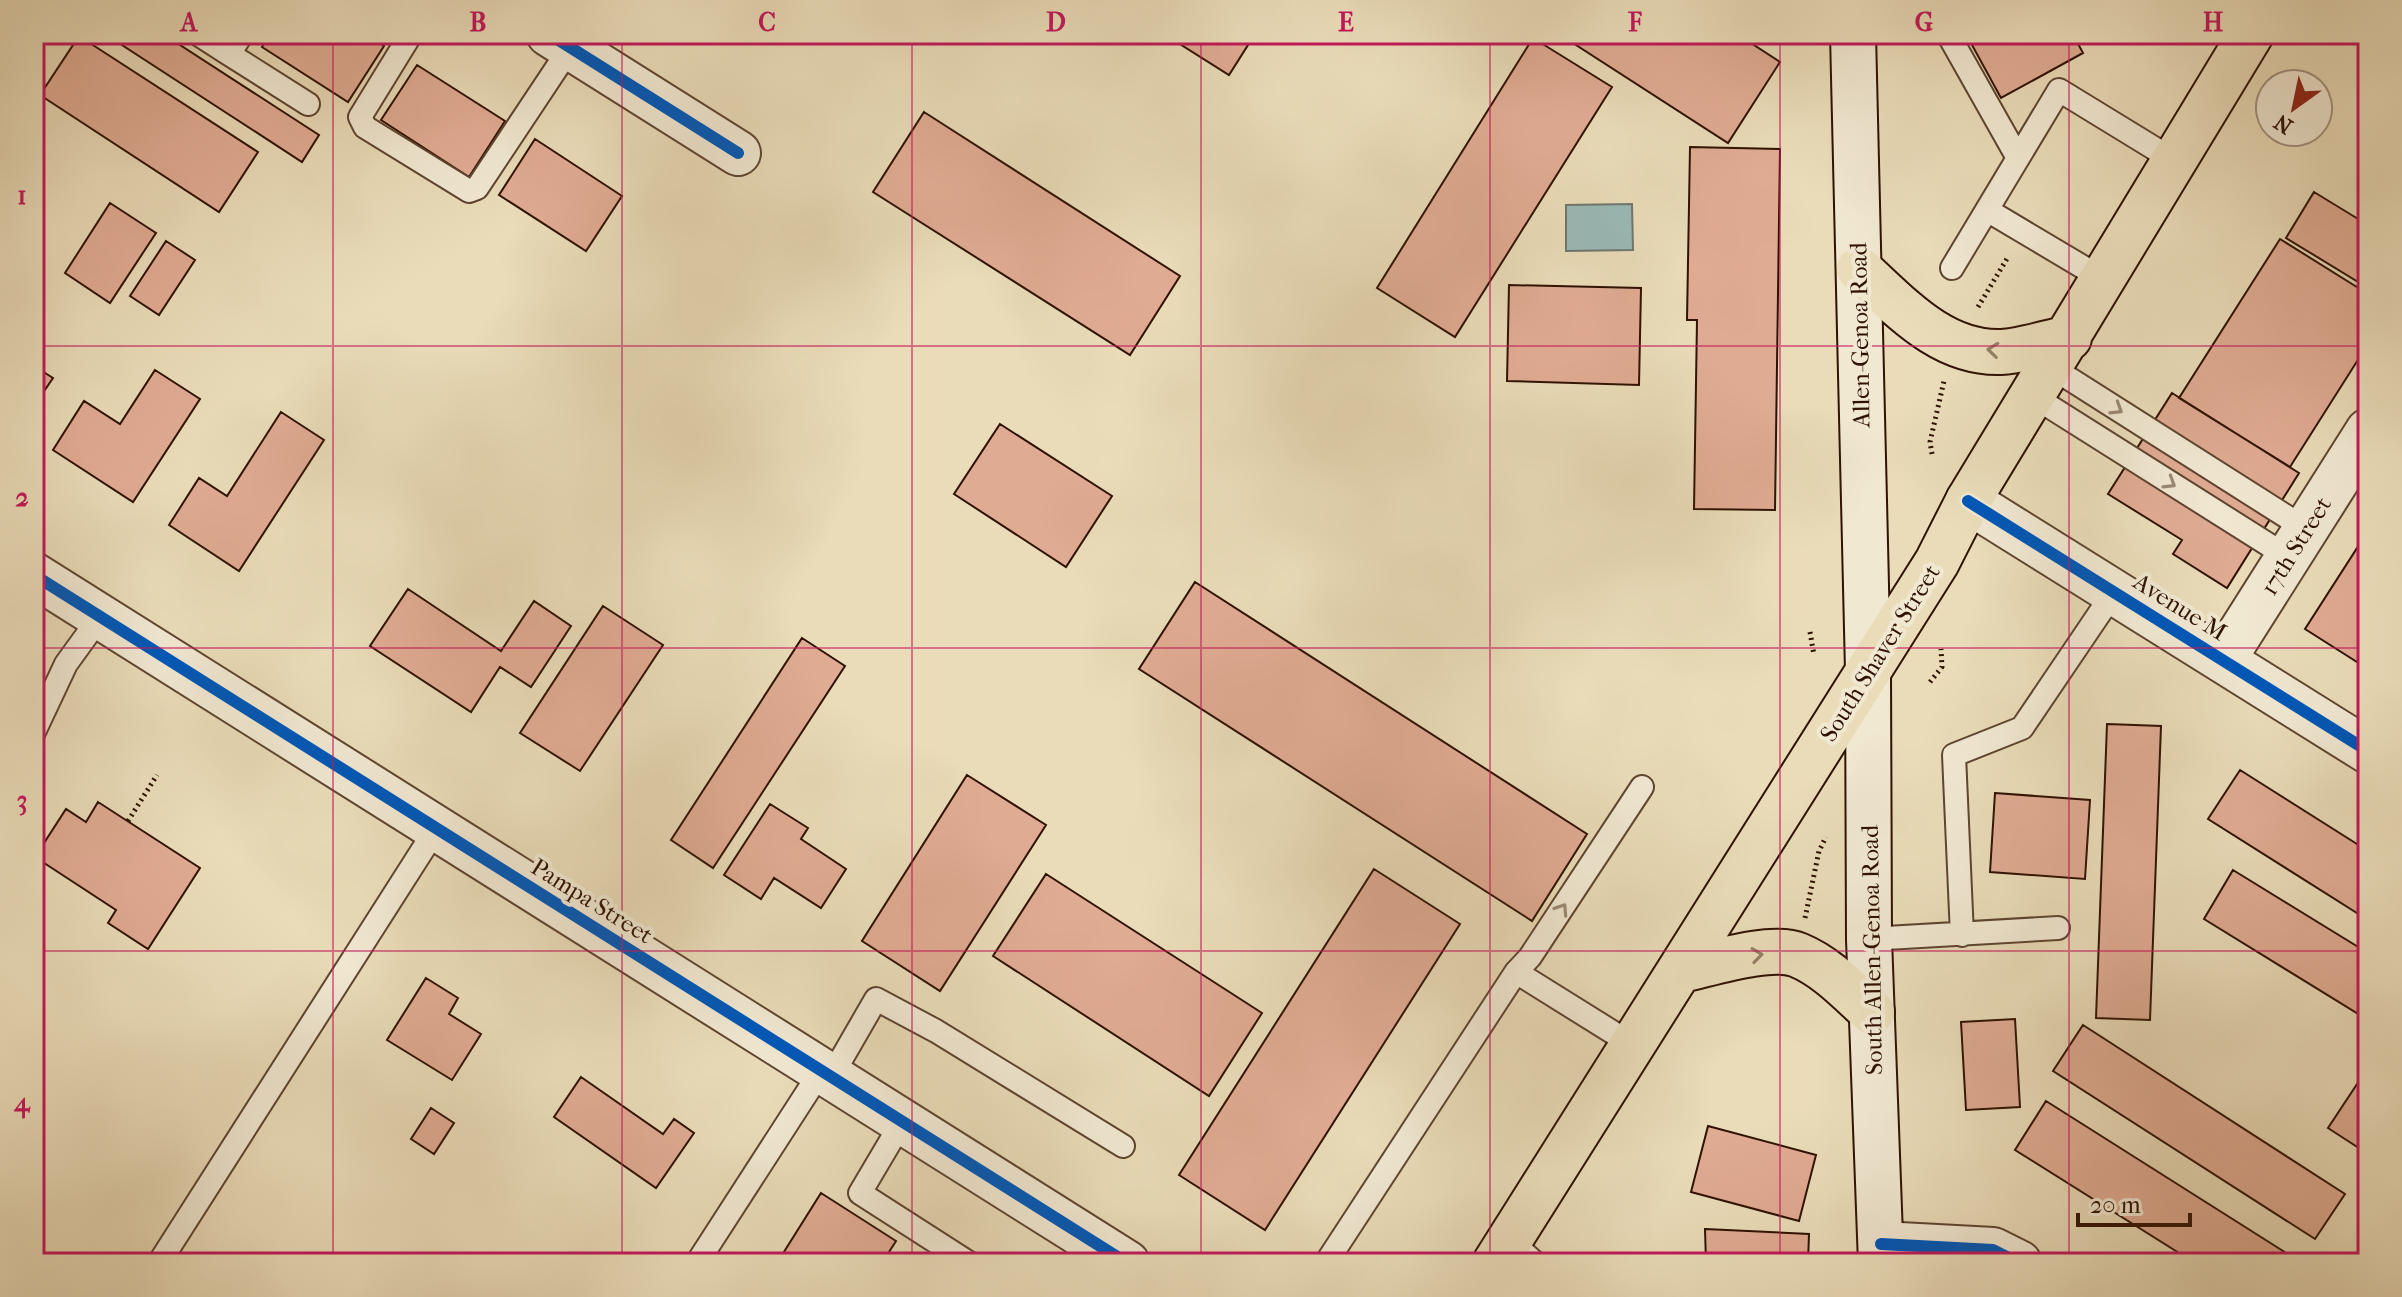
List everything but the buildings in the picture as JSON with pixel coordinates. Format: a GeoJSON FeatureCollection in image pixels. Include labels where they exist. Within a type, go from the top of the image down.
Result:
{"type":"FeatureCollection","features":[{"type":"Feature","properties":{"kind":"main road","name":"South Shaver Street"},"geometry":{"type":"LineString","coordinates":[[1513,1255],[1633,1045],[1681,970],[1868,654],[1937,562],[1968,501],[2251,34]]}},
{"type":"Feature","properties":{"kind":"main road"},"geometry":{"type":"LineString","coordinates":[[1859,269],[1928,330],[1958,344],[2001,352],[2051,367]]}},
{"type":"Feature","properties":{"kind":"main road"},"geometry":{"type":"LineString","coordinates":[[1681,970],[1764,953],[1795,954],[1826,970],[1872,1012]]}},
{"type":"Feature","properties":{"kind":"street","name":"Allen-Genoa Road"},"geometry":{"type":"LineString","coordinates":[[1853,34],[1868,654]]}},
{"type":"Feature","properties":{"kind":"street"},"geometry":{"type":"LineString","coordinates":[[560,41],[738,153]]}},
{"type":"Feature","properties":{"kind":"street","name":"17th Street"},"geometry":{"type":"LineString","coordinates":[[2223,660],[2366,438]]}},
{"type":"Feature","properties":{"kind":"street","name":"Avenue M"},"geometry":{"type":"LineString","coordinates":[[1968,501],[2368,751]]}},
{"type":"Feature","properties":{"kind":"street","name":"Pampa Street"},"geometry":{"type":"LineString","coordinates":[[34,575],[1117,1260]]}},
{"type":"Feature","properties":{"kind":"street","name":"South Allen-Genoa Road"},"geometry":{"type":"LineString","coordinates":[[1868,654],[1869,939],[1881,1253]]}},
{"type":"Feature","properties":{"kind":"street"},"geometry":{"type":"LineString","coordinates":[[1881,1253],[1993,1250],[2019,1263]]}},
{"type":"Feature","properties":{"kind":"lane"},"geometry":{"type":"LineString","coordinates":[[198,34],[308,104]]}},
{"type":"Feature","properties":{"kind":"lane"},"geometry":{"type":"LineString","coordinates":[[229,54],[242,34]]}},
{"type":"Feature","properties":{"kind":"lane"},"geometry":{"type":"LineString","coordinates":[[411,34],[360,117],[362,122],[469,191],[477,188],[560,41]]}},
{"type":"Feature","properties":{"kind":"lane"},"geometry":{"type":"LineString","coordinates":[[1948,34],[2018,158]]}},
{"type":"Feature","properties":{"kind":"lane"},"geometry":{"type":"LineString","coordinates":[[1952,268],[2059,90],[2175,161]]}},
{"type":"Feature","properties":{"kind":"lane"},"geometry":{"type":"LineString","coordinates":[[1987,210],[2103,279]]}},
{"type":"Feature","properties":{"kind":"lane"},"geometry":{"type":"LineString","coordinates":[[2051,367],[2297,543]]}},
{"type":"Feature","properties":{"kind":"lane"},"geometry":{"type":"LineString","coordinates":[[2051,367],[2297,543]]}},
{"type":"Feature","properties":{"kind":"lane"},"geometry":{"type":"LineString","coordinates":[[1962,935],[1954,755],[2022,728],[2114,592]]}},
{"type":"Feature","properties":{"kind":"lane"},"geometry":{"type":"LineString","coordinates":[[34,732],[61,671],[100,617]]}},
{"type":"Feature","properties":{"kind":"lane"},"geometry":{"type":"LineString","coordinates":[[1326,1263],[1516,972],[1530,957],[1642,787]]}},
{"type":"Feature","properties":{"kind":"lane"},"geometry":{"type":"LineString","coordinates":[[159,1263],[436,829]]}},
{"type":"Feature","properties":{"kind":"lane"},"geometry":{"type":"LineString","coordinates":[[1869,939],[2058,928]]}},
{"type":"Feature","properties":{"kind":"lane"},"geometry":{"type":"LineString","coordinates":[[1516,972],[1633,1045]]}},
{"type":"Feature","properties":{"kind":"lane"},"geometry":{"type":"LineString","coordinates":[[697,1263],[876,999],[936,1031],[1123,1146]]}},
{"type":"Feature","properties":{"kind":"lane"},"geometry":{"type":"LineString","coordinates":[[902,1122],[860,1193],[969,1263]]}},
{"type":"Feature","properties":{"kind":"path"},"geometry":{"type":"LineString","coordinates":[[1973,317],[2008,257]]}},
{"type":"Feature","properties":{"kind":"path"},"geometry":{"type":"LineString","coordinates":[[1924,451],[1930,442],[1946,374]]}},
{"type":"Feature","properties":{"kind":"path"},"geometry":{"type":"LineString","coordinates":[[1930,442],[1932,454]]}},
{"type":"Feature","properties":{"kind":"path"},"geometry":{"type":"LineString","coordinates":[[1810,632],[1814,655]]}},
{"type":"Feature","properties":{"kind":"path"},"geometry":{"type":"LineString","coordinates":[[1930,682],[1942,667],[1941,649]]}},
{"type":"Feature","properties":{"kind":"path"},"geometry":{"type":"LineString","coordinates":[[128,821],[157,775]]}},
{"type":"Feature","properties":{"kind":"path"},"geometry":{"type":"LineString","coordinates":[[1803,927],[1823,837]]}},
{"type":"Feature","properties":{"kind":"water"},"geometry":{"type":"Polygon","coordinates":[[[1632,204],[1633,250],[1566,251],[1566,205],[1632,204]]]}},
{"type":"Feature","properties":{"kind":"cycle path"},"geometry":{"type":"LineString","coordinates":[[549,34],[738,153]]}},
{"type":"Feature","properties":{"kind":"cycle path"},"geometry":{"type":"LineString","coordinates":[[1968,501],[2368,751]]}},
{"type":"Feature","properties":{"kind":"cycle path"},"geometry":{"type":"LineString","coordinates":[[34,575],[1127,1263]]}},
{"type":"Feature","properties":{"kind":"cycle path"},"geometry":{"type":"LineString","coordinates":[[1881,1244],[1993,1250],[2019,1263]]}}]}
